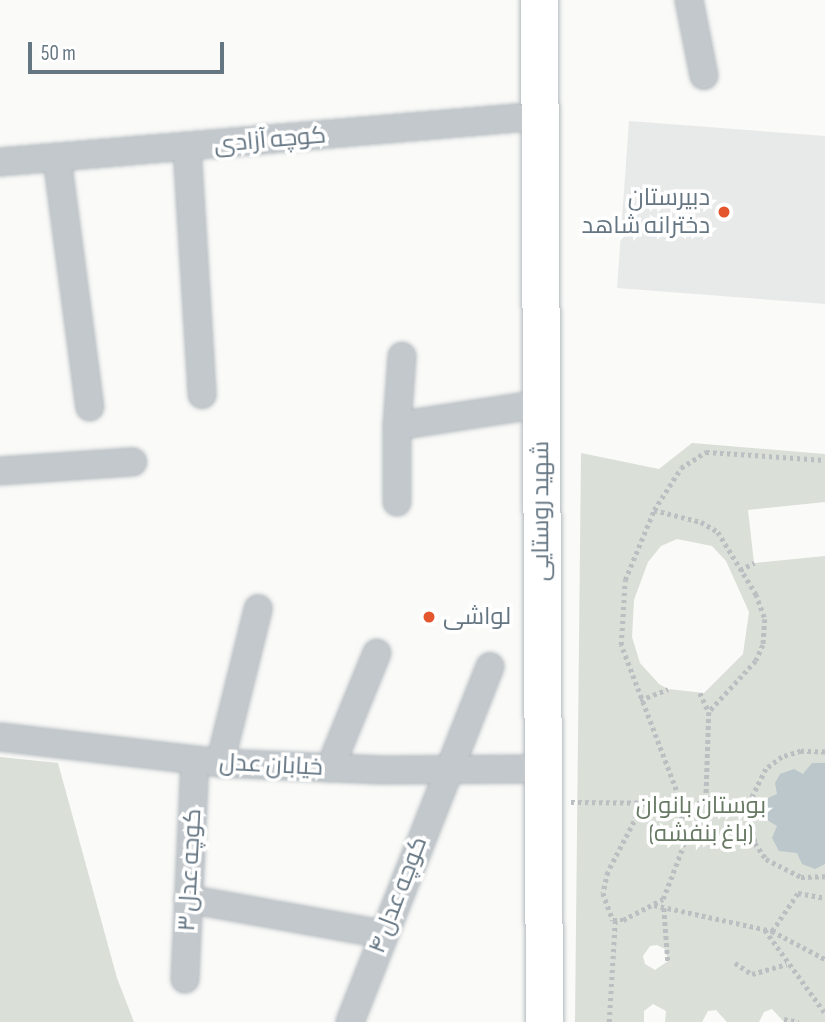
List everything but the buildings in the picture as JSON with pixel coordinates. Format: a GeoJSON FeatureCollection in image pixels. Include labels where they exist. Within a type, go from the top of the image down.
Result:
{"type":"FeatureCollection","features":[{"type":"Feature","properties":{"kind":"street","name":"شهید روستایی"},"geometry":{"type":"LineString","coordinates":[[539,0],[544,1022]]}},
{"type":"Feature","properties":{"kind":"street"},"geometry":{"type":"LineString","coordinates":[[689,0],[704,76]]}},
{"type":"Feature","properties":{"kind":"street","name":"کوچه آزادی"},"geometry":{"type":"LineString","coordinates":[[0,163],[540,116]]}},
{"type":"Feature","properties":{"kind":"street"},"geometry":{"type":"LineString","coordinates":[[187,148],[202,395]]}},
{"type":"Feature","properties":{"kind":"street"},"geometry":{"type":"LineString","coordinates":[[57,158],[90,407]]}},
{"type":"Feature","properties":{"kind":"street"},"geometry":{"type":"LineString","coordinates":[[397,502],[397,426],[402,356]]}},
{"type":"Feature","properties":{"kind":"street"},"geometry":{"type":"LineString","coordinates":[[397,426],[541,404]]}},
{"type":"Feature","properties":{"kind":"street"},"geometry":{"type":"LineString","coordinates":[[0,471],[132,462]]}},
{"type":"Feature","properties":{"kind":"street","name":"کوچه عدل ۳"},"geometry":{"type":"LineString","coordinates":[[185,979],[188,898],[208,762],[258,609]]}},
{"type":"Feature","properties":{"kind":"street"},"geometry":{"type":"LineString","coordinates":[[330,768],[377,653]]}},
{"type":"Feature","properties":{"kind":"street","name":"کوچه عدل ۴"},"geometry":{"type":"LineString","coordinates":[[350,1022],[382,934],[490,667]]}},
{"type":"Feature","properties":{"kind":"street","name":"خیابان عدل"},"geometry":{"type":"LineString","coordinates":[[0,737],[208,762],[330,768],[448,769],[543,785]]}},
{"type":"Feature","properties":{"kind":"street"},"geometry":{"type":"LineString","coordinates":[[188,898],[382,934]]}},
{"type":"Feature","properties":{"kind":"path"},"geometry":{"type":"LineString","coordinates":[[615,920],[653,905],[670,888],[679,861],[681,803],[621,645],[619,621],[625,580],[654,510],[681,468],[706,452],[825,460]]}},
{"type":"Feature","properties":{"kind":"path"},"geometry":{"type":"LineString","coordinates":[[654,510],[701,522],[718,532],[765,619],[763,645],[741,681],[709,712]]}},
{"type":"Feature","properties":{"kind":"path"},"geometry":{"type":"LineString","coordinates":[[740,570],[754,563]]}},
{"type":"Feature","properties":{"kind":"path"},"geometry":{"type":"LineString","coordinates":[[640,700],[668,690]]}},
{"type":"Feature","properties":{"kind":"path"},"geometry":{"type":"LineString","coordinates":[[700,694],[709,712],[706,803]]}},
{"type":"Feature","properties":{"kind":"path"},"geometry":{"type":"LineString","coordinates":[[825,752],[801,751],[782,757],[761,777],[749,804],[755,843],[766,859],[801,877],[825,876]]}},
{"type":"Feature","properties":{"kind":"path"},"geometry":{"type":"LineString","coordinates":[[543,785],[643,803],[749,804]]}},
{"type":"Feature","properties":{"kind":"path"},"geometry":{"type":"LineString","coordinates":[[617,1022],[609,1019],[615,920],[606,911],[603,893],[608,872],[643,803]]}},
{"type":"Feature","properties":{"kind":"path"},"geometry":{"type":"LineString","coordinates":[[772,931],[798,893],[825,898]]}},
{"type":"Feature","properties":{"kind":"path"},"geometry":{"type":"LineString","coordinates":[[653,905],[772,931],[825,959]]}},
{"type":"Feature","properties":{"kind":"path"},"geometry":{"type":"LineString","coordinates":[[664,908],[668,961]]}},
{"type":"Feature","properties":{"kind":"path"},"geometry":{"type":"LineString","coordinates":[[765,930],[825,1013]]}},
{"type":"Feature","properties":{"kind":"path"},"geometry":{"type":"LineString","coordinates":[[735,963],[752,974],[787,964]]}},
{"type":"Feature","properties":{"kind":"path"},"geometry":{"type":"LineString","coordinates":[[784,1019],[799,1022]]}},
{"type":"Feature","properties":{"kind":"shaded area","name":"دبیرستان دخترانه شاهد"},"geometry":{"type":"Polygon","coordinates":[[[629,121],[825,136],[825,304],[617,288],[629,121]]]}},
{"type":"Feature","properties":{"kind":"shaded area"},"geometry":{"type":"Polygon","coordinates":[[[812,763],[825,763],[825,864],[815,869],[802,864],[797,853],[779,851],[772,838],[777,826],[764,818],[762,808],[766,799],[777,794],[775,783],[780,774],[794,769],[803,774],[812,763]]]}},
{"type":"Feature","properties":{"kind":"green space","name":"بوستان بانوان (باغ بنفشه)"},"geometry":{"type":"Polygon","coordinates":[[[692,443],[825,454],[825,502],[748,510],[754,563],[825,556],[825,1022],[784,1022],[772,1009],[764,1012],[759,1022],[727,1022],[716,1010],[708,1011],[702,1022],[665,1022],[666,1011],[653,1004],[644,1011],[644,1022],[575,1022],[581,453],[659,469],[692,443]],[[677,539],[661,546],[648,562],[634,600],[632,637],[640,663],[659,684],[668,689],[704,693],[743,654],[749,612],[726,561],[712,546],[677,539]],[[657,945],[650,946],[643,956],[645,964],[655,970],[668,961],[665,949],[657,945]]]}},
{"type":"Feature","properties":{"kind":"green space"},"geometry":{"type":"Polygon","coordinates":[[[0,757],[58,763],[117,978],[134,1022],[0,1022],[0,757]]]}},
{"type":"Feature","properties":{"kind":"place","name":"دبیرستان دخترانه شاهد"},"geometry":{"type":"Point","coordinates":[724,212]}},
{"type":"Feature","properties":{"kind":"place","name":"لواشی"},"geometry":{"type":"Point","coordinates":[429,617]}}]}
